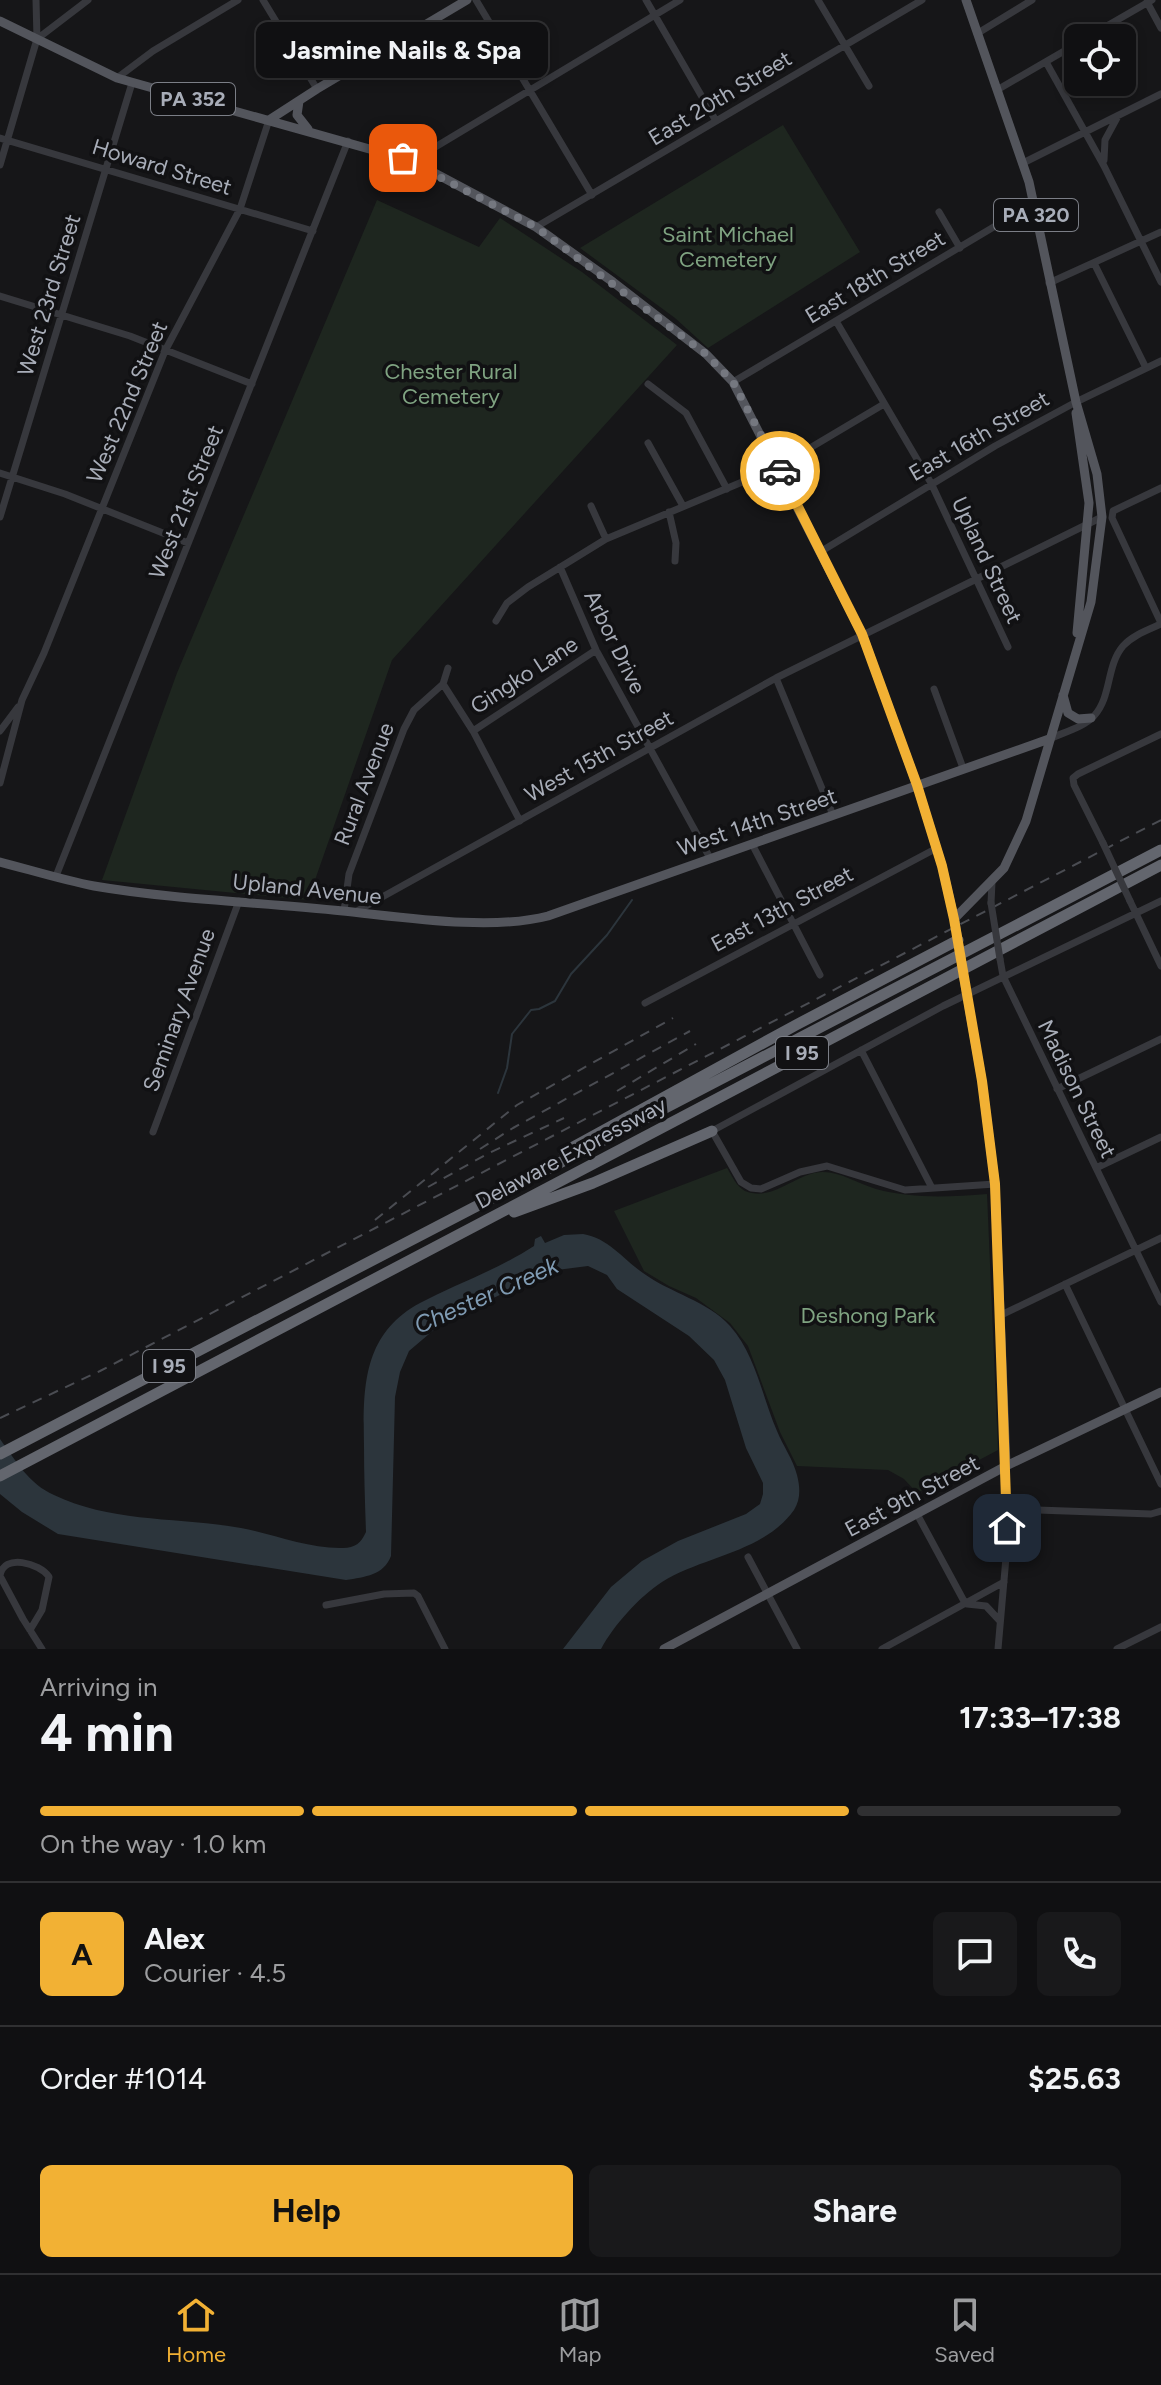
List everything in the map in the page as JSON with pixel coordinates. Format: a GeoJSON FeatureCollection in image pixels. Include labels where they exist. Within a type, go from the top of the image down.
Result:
{"type":"FeatureCollection","features":[{"type":"Feature","properties":{"kind":"highway","name":"Delaware Expressway"},"geometry":{"type":"LineString","coordinates":[[0,1454],[1161,850]]}},
{"type":"Feature","properties":{"kind":"highway","name":"Delaware Expressway"},"geometry":{"type":"LineString","coordinates":[[0,1476],[1161,865]]}},
{"type":"Feature","properties":{"kind":"highway"},"geometry":{"type":"LineString","coordinates":[[521,1182],[577,1144],[958,940]]}},
{"type":"Feature","properties":{"kind":"highway"},"geometry":{"type":"LineString","coordinates":[[444,1242],[606,1178],[712,1131]]}},
{"type":"Feature","properties":{"kind":"main road"},"geometry":{"type":"LineString","coordinates":[[269,120],[467,0]]}},
{"type":"Feature","properties":{"kind":"main road","name":"PA 320"},"geometry":{"type":"LineString","coordinates":[[966,0],[1034,203],[1076,402],[1093,457],[1102,517],[1091,602],[1063,694]]}},
{"type":"Feature","properties":{"kind":"main road","name":"PA 352"},"geometry":{"type":"LineString","coordinates":[[0,21],[117,78],[412,161],[536,227],[706,354],[733,382],[862,634],[937,848],[958,940],[995,1184],[1006,1466]]}},
{"type":"Feature","properties":{"kind":"main road"},"geometry":{"type":"LineString","coordinates":[[299,101],[297,115],[310,131]]}},
{"type":"Feature","properties":{"kind":"main road","name":"PA 320"},"geometry":{"type":"LineString","coordinates":[[1074,656],[1089,503],[1077,435],[1076,402]]}},
{"type":"Feature","properties":{"kind":"main road"},"geometry":{"type":"LineString","coordinates":[[1063,694],[1068,713],[1078,719],[1091,718]]}},
{"type":"Feature","properties":{"kind":"main road"},"geometry":{"type":"LineString","coordinates":[[954,920],[1004,868],[1020,837],[1063,694]]}},
{"type":"Feature","properties":{"kind":"main road","name":"West 14th Street"},"geometry":{"type":"LineString","coordinates":[[610,894],[1049,739]]}},
{"type":"Feature","properties":{"kind":"main road","name":"Upland Avenue"},"geometry":{"type":"LineString","coordinates":[[0,862],[96,886],[135,891],[483,923],[517,922],[548,916],[610,894]]}},
{"type":"Feature","properties":{"kind":"main road","name":"East 9th Street"},"geometry":{"type":"LineString","coordinates":[[664,1649],[1006,1466],[1161,1392]]}},
{"type":"Feature","properties":{"kind":"street"},"geometry":{"type":"LineString","coordinates":[[0,165],[4,139],[37,39],[36,0]]}},
{"type":"Feature","properties":{"kind":"street"},"geometry":{"type":"LineString","coordinates":[[37,39],[88,0]]}},
{"type":"Feature","properties":{"kind":"street"},"geometry":{"type":"LineString","coordinates":[[117,78],[153,51],[238,0]]}},
{"type":"Feature","properties":{"kind":"street"},"geometry":{"type":"LineString","coordinates":[[263,0],[317,89]]}},
{"type":"Feature","properties":{"kind":"street"},"geometry":{"type":"LineString","coordinates":[[476,0],[592,195]]}},
{"type":"Feature","properties":{"kind":"street"},"geometry":{"type":"LineString","coordinates":[[646,0],[716,121]]}},
{"type":"Feature","properties":{"kind":"street"},"geometry":{"type":"LineString","coordinates":[[412,161],[680,0]]}},
{"type":"Feature","properties":{"kind":"street"},"geometry":{"type":"LineString","coordinates":[[818,0],[869,86]]}},
{"type":"Feature","properties":{"kind":"street","name":"East 20th Street"},"geometry":{"type":"LineString","coordinates":[[536,227],[922,0]]}},
{"type":"Feature","properties":{"kind":"street"},"geometry":{"type":"LineString","coordinates":[[978,33],[1032,0]]}},
{"type":"Feature","properties":{"kind":"street"},"geometry":{"type":"LineString","coordinates":[[1109,24],[1148,1],[1161,28]]}},
{"type":"Feature","properties":{"kind":"street"},"geometry":{"type":"LineString","coordinates":[[997,90],[1064,51]]}},
{"type":"Feature","properties":{"kind":"street"},"geometry":{"type":"LineString","coordinates":[[1046,62],[1104,166],[1161,282]]}},
{"type":"Feature","properties":{"kind":"street","name":"West 23rd Street"},"geometry":{"type":"LineString","coordinates":[[0,517],[132,83]]}},
{"type":"Feature","properties":{"kind":"street"},"geometry":{"type":"LineString","coordinates":[[1023,163],[1161,94]]}},
{"type":"Feature","properties":{"kind":"street"},"geometry":{"type":"LineString","coordinates":[[1104,166],[1105,140],[1119,114]]}},
{"type":"Feature","properties":{"kind":"street","name":"West 22nd Street"},"geometry":{"type":"LineString","coordinates":[[0,783],[3,756],[22,700],[44,653],[165,351],[240,209],[269,120]]}},
{"type":"Feature","properties":{"kind":"street","name":"Howard Street"},"geometry":{"type":"LineString","coordinates":[[4,139],[313,231]]}},
{"type":"Feature","properties":{"kind":"street","name":"West 21st Street"},"geometry":{"type":"LineString","coordinates":[[56,876],[348,141]]}},
{"type":"Feature","properties":{"kind":"street","name":"East 18th Street"},"geometry":{"type":"LineString","coordinates":[[733,382],[1034,203]]}},
{"type":"Feature","properties":{"kind":"street"},"geometry":{"type":"LineString","coordinates":[[939,212],[960,248]]}},
{"type":"Feature","properties":{"kind":"street"},"geometry":{"type":"LineString","coordinates":[[1049,283],[1161,232]]}},
{"type":"Feature","properties":{"kind":"street"},"geometry":{"type":"LineString","coordinates":[[1094,263],[1146,368]]}},
{"type":"Feature","properties":{"kind":"street"},"geometry":{"type":"LineString","coordinates":[[0,296],[130,336],[252,384]]}},
{"type":"Feature","properties":{"kind":"street","name":"Upland Street"},"geometry":{"type":"LineString","coordinates":[[836,321],[931,483],[1008,647]]}},
{"type":"Feature","properties":{"kind":"street","name":"East 16th Street"},"geometry":{"type":"LineString","coordinates":[[820,552],[931,483],[1076,402],[1161,361]]}},
{"type":"Feature","properties":{"kind":"street"},"geometry":{"type":"LineString","coordinates":[[648,384],[686,413],[727,489]]}},
{"type":"Feature","properties":{"kind":"street"},"geometry":{"type":"LineString","coordinates":[[496,621],[507,603],[606,539],[778,467],[884,404]]}},
{"type":"Feature","properties":{"kind":"street"},"geometry":{"type":"LineString","coordinates":[[648,443],[683,506]]}},
{"type":"Feature","properties":{"kind":"street"},"geometry":{"type":"LineString","coordinates":[[0,473],[188,543]]}},
{"type":"Feature","properties":{"kind":"street"},"geometry":{"type":"LineString","coordinates":[[1049,739],[1091,718],[1104,703],[1120,650],[1134,637],[1161,623],[1113,525],[1113,511],[1161,488]]}},
{"type":"Feature","properties":{"kind":"street"},"geometry":{"type":"LineString","coordinates":[[591,506],[606,539]]}},
{"type":"Feature","properties":{"kind":"street"},"geometry":{"type":"LineString","coordinates":[[669,512],[676,543],[675,561]]}},
{"type":"Feature","properties":{"kind":"street","name":"West 15th Street"},"geometry":{"type":"LineString","coordinates":[[350,912],[776,678],[1102,517]]}},
{"type":"Feature","properties":{"kind":"street","name":"Arbor Drive"},"geometry":{"type":"LineString","coordinates":[[560,567],[596,650],[710,858]]}},
{"type":"Feature","properties":{"kind":"street","name":"Gingko Lane"},"geometry":{"type":"LineString","coordinates":[[473,731],[596,650]]}},
{"type":"Feature","properties":{"kind":"street"},"geometry":{"type":"LineString","coordinates":[[448,668],[443,684],[473,731],[520,821]]}},
{"type":"Feature","properties":{"kind":"street"},"geometry":{"type":"LineString","coordinates":[[776,678],[833,815]]}},
{"type":"Feature","properties":{"kind":"street","name":"Rural Avenue"},"geometry":{"type":"LineString","coordinates":[[350,912],[349,874],[404,729],[414,710],[443,684]]}},
{"type":"Feature","properties":{"kind":"street"},"geometry":{"type":"LineString","coordinates":[[934,689],[963,768]]}},
{"type":"Feature","properties":{"kind":"street","name":"West 22nd Street"},"geometry":{"type":"LineString","coordinates":[[0,731],[22,700]]}},
{"type":"Feature","properties":{"kind":"street"},"geometry":{"type":"LineString","coordinates":[[1161,734],[1073,778],[1161,966]]}},
{"type":"Feature","properties":{"kind":"street"},"geometry":{"type":"LineString","coordinates":[[752,844],[820,975]]}},
{"type":"Feature","properties":{"kind":"street","name":"East 13th Street"},"geometry":{"type":"LineString","coordinates":[[645,1003],[937,848]]}},
{"type":"Feature","properties":{"kind":"street","name":"Madison Street"},"geometry":{"type":"LineString","coordinates":[[992,882],[991,903],[1003,976],[1161,1302]]}},
{"type":"Feature","properties":{"kind":"street","name":"Seminary Avenue"},"geometry":{"type":"LineString","coordinates":[[153,1132],[239,901]]}},
{"type":"Feature","properties":{"kind":"street"},"geometry":{"type":"LineString","coordinates":[[995,1184],[905,1190],[827,1166],[800,1172],[761,1189],[751,1188],[741,1182],[712,1131],[966,994],[1161,901]]}},
{"type":"Feature","properties":{"kind":"street"},"geometry":{"type":"LineString","coordinates":[[1057,1089],[1161,1039]]}},
{"type":"Feature","properties":{"kind":"street"},"geometry":{"type":"LineString","coordinates":[[861,1050],[932,1188]]}},
{"type":"Feature","properties":{"kind":"street"},"geometry":{"type":"LineString","coordinates":[[1096,1168],[1161,1137]]}},
{"type":"Feature","properties":{"kind":"street"},"geometry":{"type":"LineString","coordinates":[[1001,1315],[1161,1238]]}},
{"type":"Feature","properties":{"kind":"street"},"geometry":{"type":"LineString","coordinates":[[1065,1284],[1161,1484]]}},
{"type":"Feature","properties":{"kind":"street"},"geometry":{"type":"LineString","coordinates":[[998,1649],[1004,1582],[1006,1466]]}},
{"type":"Feature","properties":{"kind":"street"},"geometry":{"type":"LineString","coordinates":[[1006,1509],[1151,1514],[1161,1511]]}},
{"type":"Feature","properties":{"kind":"street"},"geometry":{"type":"LineString","coordinates":[[917,1514],[965,1603]]}},
{"type":"Feature","properties":{"kind":"street"},"geometry":{"type":"LineString","coordinates":[[748,1557],[797,1649]]}},
{"type":"Feature","properties":{"kind":"street"},"geometry":{"type":"LineString","coordinates":[[30,1630],[42,1610],[49,1577],[39,1568],[18,1562],[6,1564],[0,1576],[30,1630],[42,1649]]}},
{"type":"Feature","properties":{"kind":"street"},"geometry":{"type":"LineString","coordinates":[[882,1649],[1004,1582]]}},
{"type":"Feature","properties":{"kind":"street"},"geometry":{"type":"LineString","coordinates":[[326,1605],[384,1594],[414,1593],[445,1649]]}},
{"type":"Feature","properties":{"kind":"street"},"geometry":{"type":"LineString","coordinates":[[965,1603],[986,1606],[1000,1622]]}},
{"type":"Feature","properties":{"kind":"street"},"geometry":{"type":"LineString","coordinates":[[1117,1649],[1161,1627]]}},
{"type":"Feature","properties":{"kind":"green space","name":"Saint Michael Cemetery"},"geometry":{"type":"Polygon","coordinates":[[[783,125],[860,252],[708,348],[675,318],[580,248],[783,125]]]}},
{"type":"Feature","properties":{"kind":"green space","name":"Chester Rural Cemetery"},"geometry":{"type":"Polygon","coordinates":[[[377,200],[479,247],[500,218],[582,272],[677,345],[392,660],[308,900],[102,880],[177,673],[377,200]]]}},
{"type":"Feature","properties":{"kind":"green space","name":"Deshong Park"},"geometry":{"type":"Polygon","coordinates":[[[727,1168],[740,1187],[747,1192],[761,1194],[823,1172],[876,1189],[917,1196],[987,1194],[998,1450],[917,1493],[904,1479],[888,1470],[797,1466],[780,1432],[748,1346],[730,1323],[696,1298],[644,1271],[614,1211],[727,1168]]]}},
{"type":"Feature","properties":{"kind":"water","name":"Chester Creek"},"geometry":{"type":"Polygon","coordinates":[[[583,1234],[608,1244],[643,1273],[711,1310],[730,1326],[752,1363],[795,1469],[799,1488],[794,1510],[781,1524],[750,1545],[662,1582],[628,1612],[601,1649],[563,1649],[611,1587],[642,1561],[678,1541],[746,1514],[760,1504],[763,1483],[746,1448],[725,1380],[714,1360],[689,1336],[617,1289],[607,1275],[588,1266],[549,1271],[442,1323],[409,1351],[400,1372],[395,1397],[391,1556],[384,1567],[373,1574],[346,1580],[58,1534],[0,1494],[0,1439],[37,1485],[76,1504],[122,1515],[241,1528],[317,1546],[354,1546],[366,1532],[366,1384],[377,1347],[387,1330],[420,1303],[520,1255],[534,1246],[535,1239],[541,1236],[545,1243],[564,1235],[583,1234]]]}},
{"type":"Feature","properties":{"kind":"waterway"},"geometry":{"type":"LineString","coordinates":[[498,1093],[507,1068],[512,1034],[531,1010],[555,1001],[571,974],[607,935],[632,900]]}},
{"type":"Feature","properties":{"kind":"railway"},"geometry":{"type":"LineString","coordinates":[[0,1418],[100,1371],[1161,820]]}},
{"type":"Feature","properties":{"kind":"railway"},"geometry":{"type":"LineString","coordinates":[[375,1220],[517,1105],[673,1018]]}},
{"type":"Feature","properties":{"kind":"railway"},"geometry":{"type":"LineString","coordinates":[[480,1149],[690,1031]]}},
{"type":"Feature","properties":{"kind":"railway"},"geometry":{"type":"LineString","coordinates":[[617,1091],[696,1044]]}},
{"type":"Feature","properties":{"kind":"railway"},"geometry":{"type":"LineString","coordinates":[[428,1187],[487,1154],[564,1118]]}},
{"type":"Feature","properties":{"kind":"way so far"},"geometry":{"type":"LineString","coordinates":[[403,158],[536,227],[706,354],[733,382],[780,471]]}},
{"type":"Feature","properties":{"kind":"place","name":"Jasmine Nails & Spa"},"geometry":{"type":"Point","coordinates":[403,158]}},
{"type":"Feature","properties":{"kind":"route"},"geometry":{"type":"LineString","coordinates":[[780,471],[862,634],[917,785],[942,866],[954,919],[982,1081],[995,1184],[1007,1528]]}}]}
